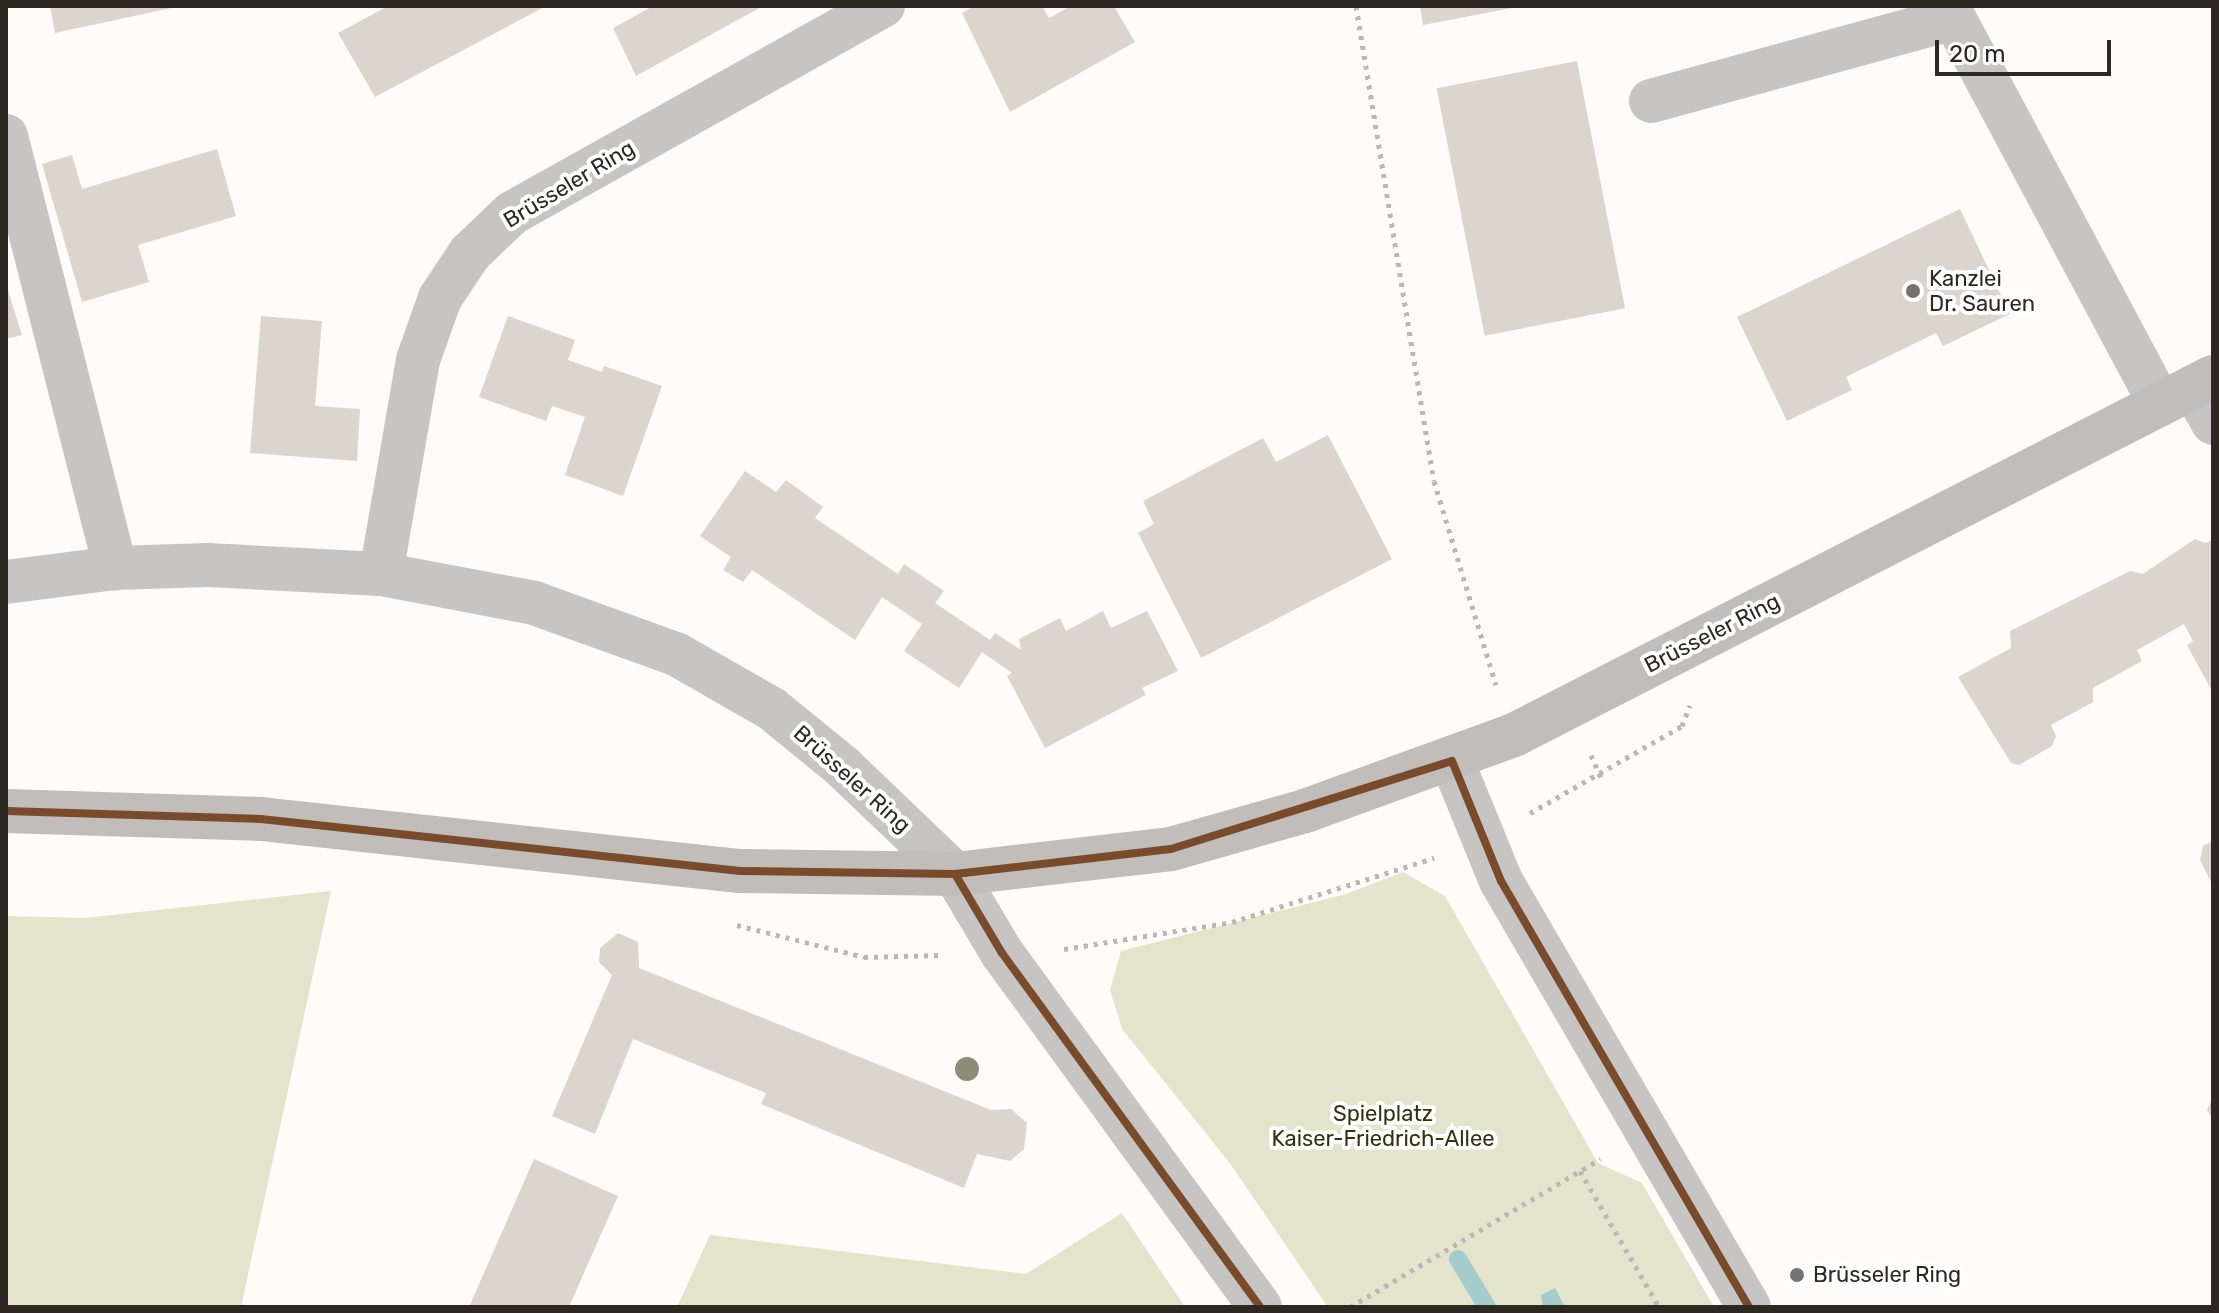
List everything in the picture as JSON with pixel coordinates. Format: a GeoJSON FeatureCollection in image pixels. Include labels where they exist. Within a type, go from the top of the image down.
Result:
{"type":"FeatureCollection","features":[{"type":"Feature","properties":{"kind":"main road","name":"Brüsseler Ring"},"geometry":{"type":"LineString","coordinates":[[6,811],[261,819],[740,871],[955,874],[1171,849],[1452,761],[1569,707],[2195,398]]}},
{"type":"Feature","properties":{"kind":"street","name":"Brüsseler Ring"},"geometry":{"type":"LineString","coordinates":[[381,574],[418,360],[440,298],[470,253],[512,213],[883,6]]}},
{"type":"Feature","properties":{"kind":"street"},"geometry":{"type":"LineString","coordinates":[[1651,101],[1954,18],[2195,398]]}},
{"type":"Feature","properties":{"kind":"street"},"geometry":{"type":"LineString","coordinates":[[6,136],[115,568]]}},
{"type":"Feature","properties":{"kind":"street","name":"Brüsseler Ring"},"geometry":{"type":"LineString","coordinates":[[6,582],[115,568],[208,565],[381,574],[534,603],[676,654],[772,709],[843,767],[955,874]]}},
{"type":"Feature","properties":{"kind":"street"},"geometry":{"type":"LineString","coordinates":[[1452,761],[1501,881],[1749,1307]]}},
{"type":"Feature","properties":{"kind":"street"},"geometry":{"type":"LineString","coordinates":[[955,874],[1002,953],[1260,1307]]}},
{"type":"Feature","properties":{"kind":"path"},"geometry":{"type":"LineString","coordinates":[[1356,6],[1434,481],[1491,672]]}},
{"type":"Feature","properties":{"kind":"path"},"geometry":{"type":"LineString","coordinates":[[1484,837],[1601,777]]}},
{"type":"Feature","properties":{"kind":"path"},"geometry":{"type":"LineString","coordinates":[[1350,1307],[1580,1171],[1659,1307]]}},
{"type":"Feature","properties":{"kind":"green space","name":"Spielplatz Kaiser-Friedrich-Allee"},"geometry":{"type":"Polygon","coordinates":[[[1403,872],[1445,896],[1598,1163],[1642,1183],[1714,1307],[1328,1307],[1229,1162],[1122,1029],[1110,990],[1121,951],[1346,894],[1403,872]]]}},
{"type":"Feature","properties":{"kind":"green space"},"geometry":{"type":"Polygon","coordinates":[[[331,891],[241,1307],[6,1307],[6,916],[84,918],[331,891]]]}},
{"type":"Feature","properties":{"kind":"green space"},"geometry":{"type":"Polygon","coordinates":[[[1122,1213],[1185,1307],[677,1307],[710,1235],[1026,1274],[1122,1213]]]}},
{"type":"Feature","properties":{"kind":"water"},"geometry":{"type":"Polygon","coordinates":[[[1555,1288],[1565,1307],[1543,1307],[1541,1295],[1555,1288]]]}},
{"type":"Feature","properties":{"kind":"building"},"geometry":{"type":"Polygon","coordinates":[[[50,6],[176,6],[176,7],[55,33],[50,6]]]}},
{"type":"Feature","properties":{"kind":"building"},"geometry":{"type":"Polygon","coordinates":[[[388,6],[546,6],[375,97],[338,33],[388,6]]]}},
{"type":"Feature","properties":{"kind":"building"},"geometry":{"type":"Polygon","coordinates":[[[653,6],[763,6],[636,76],[613,28],[653,6]]]}},
{"type":"Feature","properties":{"kind":"building"},"geometry":{"type":"Polygon","coordinates":[[[974,6],[1042,6],[1049,18],[1071,6],[1114,6],[1135,42],[1010,112],[962,13],[974,6]]]}},
{"type":"Feature","properties":{"kind":"building"},"geometry":{"type":"Polygon","coordinates":[[[1420,6],[1517,6],[1517,7],[1423,25],[1420,6]]]}},
{"type":"Feature","properties":{"kind":"building"},"geometry":{"type":"Polygon","coordinates":[[[1577,61],[1625,308],[1485,336],[1437,88],[1577,61]]]}},
{"type":"Feature","properties":{"kind":"building"},"geometry":{"type":"Polygon","coordinates":[[[217,149],[236,216],[138,245],[149,282],[82,302],[42,164],[72,155],[82,189],[217,149]]]}},
{"type":"Feature","properties":{"kind":"building"},"geometry":{"type":"Polygon","coordinates":[[[1960,209],[2010,314],[1943,346],[1936,333],[1846,377],[1852,390],[1787,421],[1737,317],[1960,209]]]}},
{"type":"Feature","properties":{"kind":"building"},"geometry":{"type":"Polygon","coordinates":[[[6,284],[22,335],[6,339],[6,284]]]}},
{"type":"Feature","properties":{"kind":"building"},"geometry":{"type":"Polygon","coordinates":[[[261,316],[322,321],[315,406],[360,409],[357,461],[250,453],[261,316]]]}},
{"type":"Feature","properties":{"kind":"building"},"geometry":{"type":"Polygon","coordinates":[[[508,316],[575,340],[568,360],[602,372],[604,366],[662,386],[623,496],[565,475],[585,417],[552,406],[546,421],[479,397],[508,316]]]}},
{"type":"Feature","properties":{"kind":"building"},"geometry":{"type":"Polygon","coordinates":[[[1328,435],[1392,559],[1201,658],[1138,533],[1154,524],[1143,501],[1263,438],[1276,462],[1328,435]]]}},
{"type":"Feature","properties":{"kind":"building"},"geometry":{"type":"Polygon","coordinates":[[[745,471],[776,492],[786,480],[823,507],[815,518],[898,574],[904,564],[944,591],[935,603],[990,640],[995,633],[1021,650],[1019,639],[1060,618],[1066,631],[1103,611],[1111,628],[1147,611],[1178,671],[1142,688],[1146,695],[1045,748],[1007,676],[1012,673],[982,652],[959,688],[904,651],[922,624],[882,597],[855,640],[752,570],[743,582],[723,570],[731,557],[700,536],[745,471]]]}},
{"type":"Feature","properties":{"kind":"building"},"geometry":{"type":"Polygon","coordinates":[[[2195,539],[2205,543],[2213,540],[2213,693],[2187,645],[2193,641],[2184,624],[2137,650],[2142,661],[2093,688],[2093,702],[2051,725],[2056,736],[2052,746],[2019,765],[2011,763],[1958,677],[2011,648],[2010,631],[2130,571],[2143,574],[2195,539]]]}},
{"type":"Feature","properties":{"kind":"building"},"geometry":{"type":"Polygon","coordinates":[[[2213,841],[2213,886],[2200,860],[2203,846],[2213,841]]]}},
{"type":"Feature","properties":{"kind":"building"},"geometry":{"type":"Polygon","coordinates":[[[618,933],[638,942],[639,968],[991,1110],[1011,1109],[1027,1123],[1024,1149],[1010,1161],[977,1154],[964,1188],[761,1104],[766,1093],[633,1039],[595,1134],[552,1116],[612,975],[599,962],[600,948],[618,933]]]}},
{"type":"Feature","properties":{"kind":"building"},"geometry":{"type":"Polygon","coordinates":[[[2213,1097],[2213,1120],[2207,1110],[2213,1097]]]}},
{"type":"Feature","properties":{"kind":"building"},"geometry":{"type":"Polygon","coordinates":[[[534,1159],[618,1196],[569,1307],[469,1307],[534,1159]]]}},
{"type":"Feature","properties":{"kind":"waterway"},"geometry":{"type":"LineString","coordinates":[[1458,1259],[1487,1307]]}},
{"type":"Feature","properties":{"kind":"transit line"},"geometry":{"type":"LineString","coordinates":[[6,811],[261,819],[740,871],[955,874],[1171,849],[1452,761],[1501,881],[1749,1307]]}},
{"type":"Feature","properties":{"kind":"transit line"},"geometry":{"type":"LineString","coordinates":[[955,874],[1002,953],[1260,1307]]}},
{"type":"Feature","properties":{"kind":"place","name":"Kanzlei Dr. Sauren"},"geometry":{"type":"Point","coordinates":[1913,291]}},
{"type":"Feature","properties":{"kind":"place","name":"Brüsseler Ring"},"geometry":{"type":"Point","coordinates":[1797,1275]}}]}
